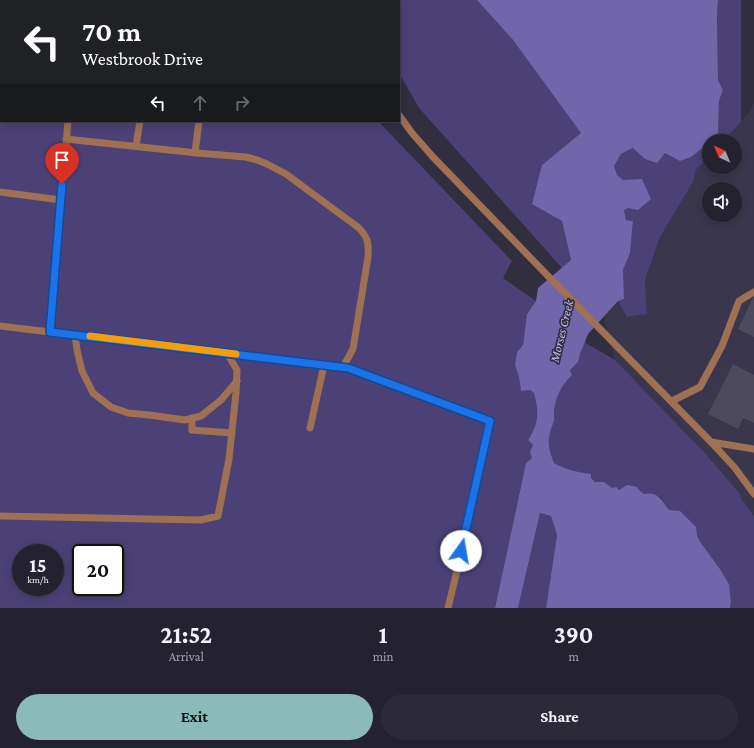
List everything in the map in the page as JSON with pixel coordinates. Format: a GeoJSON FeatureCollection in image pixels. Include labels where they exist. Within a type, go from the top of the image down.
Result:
{"type":"FeatureCollection","features":[{"type":"Feature","properties":{"kind":"lane"},"geometry":{"type":"LineString","coordinates":[[400,116],[412,133],[433,156],[711,442],[735,468],[754,494]]}},
{"type":"Feature","properties":{"kind":"lane"},"geometry":{"type":"LineString","coordinates":[[50,332],[68,122]]}},
{"type":"Feature","properties":{"kind":"lane"},"geometry":{"type":"LineString","coordinates":[[136,146],[140,122]]}},
{"type":"Feature","properties":{"kind":"lane"},"geometry":{"type":"LineString","coordinates":[[195,153],[199,122]]}},
{"type":"Feature","properties":{"kind":"lane"},"geometry":{"type":"LineString","coordinates":[[66,139],[246,157],[257,160],[286,174],[352,222],[364,233],[368,240],[369,249],[353,349],[343,367]]}},
{"type":"Feature","properties":{"kind":"lane"},"geometry":{"type":"LineString","coordinates":[[0,192],[61,200]]}},
{"type":"Feature","properties":{"kind":"lane"},"geometry":{"type":"LineString","coordinates":[[672,402],[700,387],[722,346],[739,301],[754,292]]}},
{"type":"Feature","properties":{"kind":"lane"},"geometry":{"type":"LineString","coordinates":[[0,326],[343,367],[490,421],[448,608]]}},
{"type":"Feature","properties":{"kind":"lane"},"geometry":{"type":"LineString","coordinates":[[75,335],[82,371],[93,393],[111,407],[128,413],[185,420],[201,416],[221,400],[237,382]]}},
{"type":"Feature","properties":{"kind":"lane"},"geometry":{"type":"LineString","coordinates":[[0,516],[201,520],[218,516],[229,459],[237,382],[237,370],[227,353]]}},
{"type":"Feature","properties":{"kind":"lane"},"geometry":{"type":"LineString","coordinates":[[310,428],[324,365]]}},
{"type":"Feature","properties":{"kind":"lane"},"geometry":{"type":"LineString","coordinates":[[192,418],[192,430],[232,433]]}},
{"type":"Feature","properties":{"kind":"lane"},"geometry":{"type":"LineString","coordinates":[[711,442],[754,449]]}},
{"type":"Feature","properties":{"kind":"shaded area"},"geometry":{"type":"Polygon","coordinates":[[[400,0],[477,0],[513,40],[582,133],[542,165],[562,221],[571,260],[562,268],[419,108],[400,75],[400,0]]]}},
{"type":"Feature","properties":{"kind":"shaded area"},"geometry":{"type":"Polygon","coordinates":[[[718,0],[741,0],[741,122],[730,134],[718,134],[719,101],[723,90],[718,80],[718,0]]]}},
{"type":"Feature","properties":{"kind":"shaded area"},"geometry":{"type":"Polygon","coordinates":[[[754,103],[754,516],[742,500],[740,494],[706,454],[615,360],[604,317],[618,301],[627,317],[647,314],[645,280],[660,237],[693,182],[696,170],[702,164],[702,174],[742,174],[742,134],[730,134],[749,113],[754,103]]]}},
{"type":"Feature","properties":{"kind":"shaded area"},"geometry":{"type":"Polygon","coordinates":[[[0,122],[379,122],[512,261],[503,278],[536,301],[527,314],[523,345],[517,352],[515,365],[521,390],[530,390],[534,393],[536,400],[536,422],[528,439],[533,445],[532,458],[526,463],[495,608],[0,608],[0,122]]]}},
{"type":"Feature","properties":{"kind":"shaded area"},"geometry":{"type":"Polygon","coordinates":[[[634,148],[645,159],[665,153],[702,148],[702,164],[696,170],[693,182],[660,237],[645,280],[647,314],[627,317],[618,301],[623,279],[623,270],[630,253],[633,221],[626,220],[624,210],[628,207],[623,180],[617,175],[614,166],[621,154],[634,148]]]}},
{"type":"Feature","properties":{"kind":"shaded area"},"geometry":{"type":"Polygon","coordinates":[[[584,342],[615,360],[706,454],[740,494],[742,500],[754,516],[754,608],[730,608],[731,602],[729,584],[720,569],[697,536],[669,511],[661,497],[644,494],[639,490],[619,490],[612,488],[604,482],[595,482],[585,475],[564,469],[554,463],[550,452],[549,440],[554,421],[556,401],[562,387],[572,375],[570,370],[577,361],[584,342]]]}},
{"type":"Feature","properties":{"kind":"shaded area"},"geometry":{"type":"Polygon","coordinates":[[[540,513],[551,516],[557,535],[546,608],[518,608],[540,513]]]}},
{"type":"Feature","properties":{"kind":"water","name":"Morses Creek"},"geometry":{"type":"Polygon","coordinates":[[[477,0],[718,0],[718,80],[723,90],[719,101],[718,134],[702,134],[702,148],[691,157],[680,161],[665,153],[657,163],[645,159],[633,148],[621,154],[614,166],[617,175],[623,180],[642,179],[651,199],[638,210],[628,208],[624,210],[626,220],[633,221],[630,253],[623,270],[624,299],[618,301],[588,334],[578,362],[570,370],[572,375],[562,387],[556,401],[554,421],[550,431],[549,444],[554,463],[572,470],[591,474],[591,478],[595,482],[604,482],[612,488],[616,487],[619,490],[627,485],[637,487],[644,494],[649,493],[657,495],[669,510],[680,511],[696,527],[697,536],[701,543],[729,584],[731,602],[730,608],[546,608],[557,535],[551,516],[540,513],[518,608],[495,608],[526,463],[532,458],[530,452],[533,445],[528,440],[534,428],[537,417],[537,406],[534,393],[530,390],[521,391],[515,365],[517,352],[523,345],[527,314],[536,301],[538,288],[571,260],[562,221],[532,204],[542,165],[581,133],[513,40],[477,0]]]}},
{"type":"Feature","properties":{"kind":"building"},"geometry":{"type":"Polygon","coordinates":[[[754,298],[754,337],[738,329],[754,298]]]}},
{"type":"Feature","properties":{"kind":"building"},"geometry":{"type":"Polygon","coordinates":[[[733,364],[754,375],[754,423],[743,418],[738,429],[708,414],[733,364]]]}},
{"type":"Feature","properties":{"kind":"slow traffic"},"geometry":{"type":"LineString","coordinates":[[90,336],[236,354]]}},
{"type":"Feature","properties":{"kind":"route"},"geometry":{"type":"LineString","coordinates":[[62,184],[50,332],[348,368],[490,421],[461,551]]}}]}
